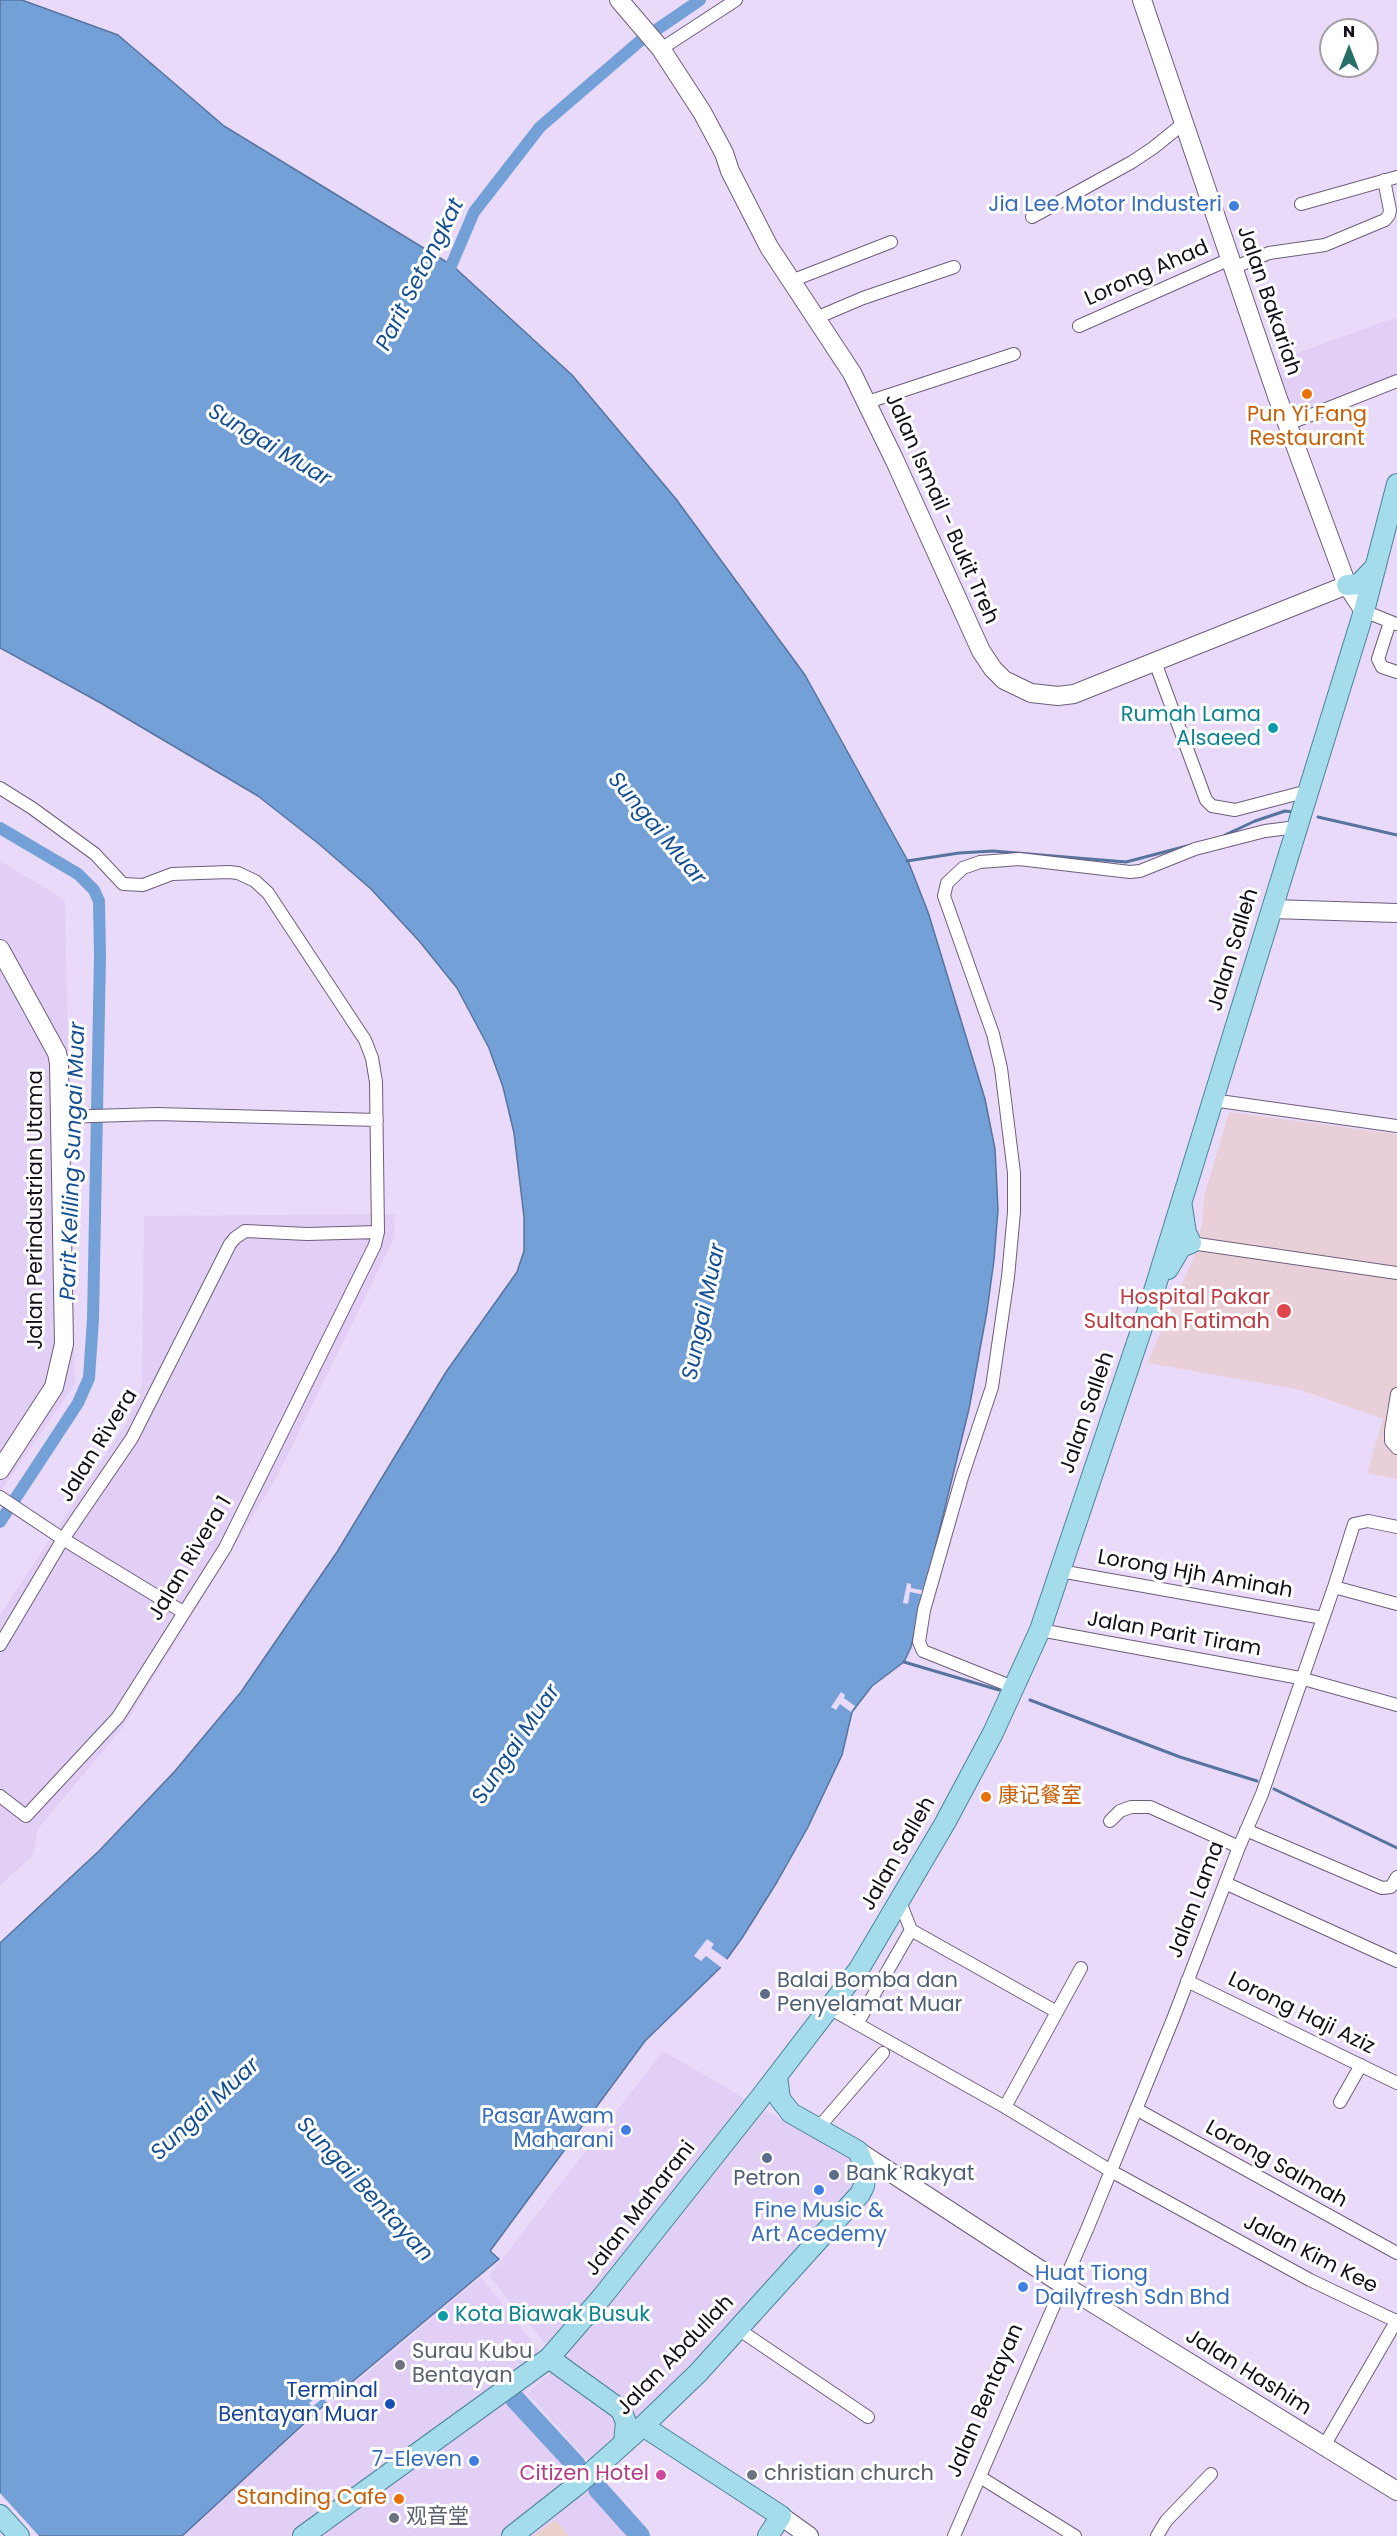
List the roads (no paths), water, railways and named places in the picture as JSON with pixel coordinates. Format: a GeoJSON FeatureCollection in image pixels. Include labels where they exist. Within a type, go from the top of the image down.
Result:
{"type":"FeatureCollection","features":[{"type":"Feature","properties":{"kind":"main road"},"geometry":{"type":"LineString","coordinates":[[1347,585],[1359,584],[1376,566],[1397,484]]}},
{"type":"Feature","properties":{"kind":"main road","name":"Jalan Salleh"},"geometry":{"type":"LineString","coordinates":[[777,2076],[859,1969],[900,1902],[993,1733],[1040,1630],[1153,1293],[1376,566]]}},
{"type":"Feature","properties":{"kind":"main road"},"geometry":{"type":"LineString","coordinates":[[1153,1293],[1181,1247],[1191,1243],[1185,1233],[1182,1198]]}},
{"type":"Feature","properties":{"kind":"main road"},"geometry":{"type":"LineString","coordinates":[[777,2076],[780,2099],[791,2113]]}},
{"type":"Feature","properties":{"kind":"main road","name":"Jalan Maharani"},"geometry":{"type":"LineString","coordinates":[[303,2536],[549,2358],[602,2297],[777,2076]]}},
{"type":"Feature","properties":{"kind":"main road"},"geometry":{"type":"LineString","coordinates":[[741,2121],[766,2110],[791,2113],[819,2127],[858,2151],[866,2170],[864,2186],[860,2194]]}},
{"type":"Feature","properties":{"kind":"main road","name":"Jalan Abdullah"},"geometry":{"type":"LineString","coordinates":[[512,2536],[577,2485],[643,2426],[738,2329],[860,2194]]}},
{"type":"Feature","properties":{"kind":"main road"},"geometry":{"type":"LineString","coordinates":[[549,2358],[621,2410],[626,2422],[624,2443]]}},
{"type":"Feature","properties":{"kind":"main road"},"geometry":{"type":"LineString","coordinates":[[643,2426],[781,2516],[768,2536]]}},
{"type":"Feature","properties":{"kind":"main road"},"geometry":{"type":"LineString","coordinates":[[0,2515],[19,2536]]}},
{"type":"Feature","properties":{"kind":"street","name":"Jalan Ismail - Bukit Treh"},"geometry":{"type":"LineString","coordinates":[[619,0],[654,39],[702,112],[769,247],[868,402],[981,651],[1004,681],[1031,693],[1058,696],[1074,694],[1347,585]]}},
{"type":"Feature","properties":{"kind":"street"},"geometry":{"type":"LineString","coordinates":[[654,39],[736,0]]}},
{"type":"Feature","properties":{"kind":"street","name":"Jalan Bakariah"},"geometry":{"type":"LineString","coordinates":[[1142,0],[1288,424],[1347,585],[1364,611]]}},
{"type":"Feature","properties":{"kind":"street"},"geometry":{"type":"LineString","coordinates":[[1032,217],[1131,162],[1184,123]]}},
{"type":"Feature","properties":{"kind":"street"},"geometry":{"type":"LineString","coordinates":[[1301,204],[1391,178]]}},
{"type":"Feature","properties":{"kind":"street","name":"Lorong Ahad"},"geometry":{"type":"LineString","coordinates":[[1079,326],[1232,263],[1269,253],[1318,247],[1385,220],[1390,210],[1391,178]]}},
{"type":"Feature","properties":{"kind":"street"},"geometry":{"type":"LineString","coordinates":[[791,281],[891,242]]}},
{"type":"Feature","properties":{"kind":"street"},"geometry":{"type":"LineString","coordinates":[[816,318],[863,298],[954,267]]}},
{"type":"Feature","properties":{"kind":"street"},"geometry":{"type":"LineString","coordinates":[[868,402],[1014,354]]}},
{"type":"Feature","properties":{"kind":"street"},"geometry":{"type":"LineString","coordinates":[[1288,424],[1397,381]]}},
{"type":"Feature","properties":{"kind":"street"},"geometry":{"type":"LineString","coordinates":[[1364,611],[1394,623],[1378,659],[1382,667],[1397,672]]}},
{"type":"Feature","properties":{"kind":"street"},"geometry":{"type":"LineString","coordinates":[[1155,662],[1206,800],[1212,806],[1235,810],[1308,791]]}},
{"type":"Feature","properties":{"kind":"street"},"geometry":{"type":"LineString","coordinates":[[0,788],[32,808],[95,854],[123,884],[143,885],[171,874],[229,872],[255,880],[268,892],[365,1040],[372,1058],[376,1082],[378,1232]]}},
{"type":"Feature","properties":{"kind":"street"},"geometry":{"type":"LineString","coordinates":[[1013,1687],[923,1651],[919,1642],[924,1610],[992,1386],[1008,1277],[1014,1212],[1014,1173],[1001,1068],[993,1034],[944,896],[946,883],[963,868],[980,862],[1019,859],[1130,872],[1140,871],[1195,849],[1265,831],[1297,827]]}},
{"type":"Feature","properties":{"kind":"street"},"geometry":{"type":"LineString","coordinates":[[1272,909],[1397,913]]}},
{"type":"Feature","properties":{"kind":"street","name":"Jalan Perindustrian Utama"},"geometry":{"type":"LineString","coordinates":[[0,949],[57,1053],[64,1344],[54,1387],[0,1470]]}},
{"type":"Feature","properties":{"kind":"street"},"geometry":{"type":"LineString","coordinates":[[1212,1100],[1397,1126]]}},
{"type":"Feature","properties":{"kind":"street"},"geometry":{"type":"LineString","coordinates":[[60,1117],[158,1114],[377,1120]]}},
{"type":"Feature","properties":{"kind":"street","name":"Jalan Rivera"},"geometry":{"type":"LineString","coordinates":[[0,1645],[63,1539],[132,1438],[230,1244],[245,1231],[307,1234],[378,1232]]}},
{"type":"Feature","properties":{"kind":"street","name":"Jalan Rivera 1"},"geometry":{"type":"LineString","coordinates":[[0,1796],[26,1816],[118,1717],[225,1548],[375,1245],[378,1232]]}},
{"type":"Feature","properties":{"kind":"street"},"geometry":{"type":"LineString","coordinates":[[1191,1243],[1397,1273]]}},
{"type":"Feature","properties":{"kind":"street"},"geometry":{"type":"LineString","coordinates":[[1397,1394],[1390,1431],[1391,1442],[1397,1448]]}},
{"type":"Feature","properties":{"kind":"street"},"geometry":{"type":"LineString","coordinates":[[0,1497],[63,1539],[183,1612]]}},
{"type":"Feature","properties":{"kind":"street","name":"Jalan Lama"},"geometry":{"type":"LineString","coordinates":[[1062,2284],[1112,2171],[1262,1794],[1354,1524],[1368,1521],[1397,1527]]}},
{"type":"Feature","properties":{"kind":"street","name":"Lorong Hjh Aminah"},"geometry":{"type":"LineString","coordinates":[[1060,1571],[1323,1618]]}},
{"type":"Feature","properties":{"kind":"street"},"geometry":{"type":"LineString","coordinates":[[1334,1587],[1397,1604]]}},
{"type":"Feature","properties":{"kind":"street","name":"Jalan Parit Tiram"},"geometry":{"type":"LineString","coordinates":[[1040,1630],[1300,1678],[1397,1705]]}},
{"type":"Feature","properties":{"kind":"street"},"geometry":{"type":"LineString","coordinates":[[1110,1821],[1120,1811],[1131,1807],[1150,1807],[1239,1847]]}},
{"type":"Feature","properties":{"kind":"street"},"geometry":{"type":"LineString","coordinates":[[1246,1830],[1382,1888],[1391,1887],[1397,1877]]}},
{"type":"Feature","properties":{"kind":"street"},"geometry":{"type":"LineString","coordinates":[[1225,1883],[1397,1961]]}},
{"type":"Feature","properties":{"kind":"street"},"geometry":{"type":"LineString","coordinates":[[900,1902],[911,1930],[1057,2012]]}},
{"type":"Feature","properties":{"kind":"street"},"geometry":{"type":"LineString","coordinates":[[856,2024],[911,1930]]}},
{"type":"Feature","properties":{"kind":"street"},"geometry":{"type":"LineString","coordinates":[[1005,2107],[1082,1968]]}},
{"type":"Feature","properties":{"kind":"street","name":"Lorong Haji Aziz"},"geometry":{"type":"LineString","coordinates":[[1187,1981],[1397,2083]]}},
{"type":"Feature","properties":{"kind":"street","name":"Jalan Kim Kee"},"geometry":{"type":"LineString","coordinates":[[829,2008],[1005,2107],[1112,2171],[1310,2280],[1396,2321],[1324,2446]]}},
{"type":"Feature","properties":{"kind":"street"},"geometry":{"type":"LineString","coordinates":[[819,2127],[883,2053]]}},
{"type":"Feature","properties":{"kind":"street"},"geometry":{"type":"LineString","coordinates":[[1340,2102],[1360,2065]]}},
{"type":"Feature","properties":{"kind":"street","name":"Lorong Salmah"},"geometry":{"type":"LineString","coordinates":[[1136,2109],[1397,2253]]}},
{"type":"Feature","properties":{"kind":"street","name":"Jalan Hashim"},"geometry":{"type":"LineString","coordinates":[[858,2151],[1062,2284],[1397,2491]]}},
{"type":"Feature","properties":{"kind":"street"},"geometry":{"type":"LineString","coordinates":[[860,2194],[883,2179],[895,2175]]}},
{"type":"Feature","properties":{"kind":"street","name":"Jalan Bentayan"},"geometry":{"type":"LineString","coordinates":[[954,2536],[1062,2284]]}},
{"type":"Feature","properties":{"kind":"street"},"geometry":{"type":"LineString","coordinates":[[738,2329],[868,2417]]}},
{"type":"Feature","properties":{"kind":"street"},"geometry":{"type":"LineString","coordinates":[[1157,2536],[1166,2521],[1211,2474]]}},
{"type":"Feature","properties":{"kind":"street"},"geometry":{"type":"LineString","coordinates":[[980,2477],[1075,2536]]}},
{"type":"Feature","properties":{"kind":"street"},"geometry":{"type":"LineString","coordinates":[[781,2516],[809,2536]]}},
{"type":"Feature","properties":{"kind":"water","name":"Sungai Muar"},"geometry":{"type":"Polygon","coordinates":[[[0,0],[22,0],[118,35],[224,126],[453,266],[572,375],[676,499],[805,675],[908,861],[928,912],[985,1099],[995,1149],[998,1210],[987,1311],[969,1409],[911,1647],[904,1662],[872,1686],[852,1712],[842,1755],[808,1827],[777,1882],[721,1967],[645,2041],[490,2251],[499,2259],[321,2408],[182,2536],[0,2536],[0,1943],[99,1851],[175,1771],[241,1692],[337,1552],[446,1372],[517,1272],[524,1251],[524,1217],[514,1133],[503,1087],[489,1048],[457,988],[420,942],[371,889],[258,796],[99,702],[0,648],[0,0]]]}},
{"type":"Feature","properties":{"kind":"waterway","name":"Parit Setongkat"},"geometry":{"type":"LineString","coordinates":[[445,280],[474,212],[540,127],[640,41],[700,0]]}},
{"type":"Feature","properties":{"kind":"waterway"},"geometry":{"type":"LineString","coordinates":[[1225,835],[1255,821],[1285,811],[1293,812]]}},
{"type":"Feature","properties":{"kind":"waterway"},"geometry":{"type":"LineString","coordinates":[[1318,817],[1397,835]]}},
{"type":"Feature","properties":{"kind":"waterway","name":"Parit Keliling Sungai Muar"},"geometry":{"type":"LineString","coordinates":[[0,828],[78,874],[94,890],[99,901],[100,956],[93,1319],[89,1378],[78,1403],[0,1522]]}},
{"type":"Feature","properties":{"kind":"waterway"},"geometry":{"type":"LineString","coordinates":[[907,861],[959,853],[993,851],[1126,862],[1187,846]]}},
{"type":"Feature","properties":{"kind":"waterway"},"geometry":{"type":"LineString","coordinates":[[904,1662],[999,1690]]}},
{"type":"Feature","properties":{"kind":"waterway"},"geometry":{"type":"LineString","coordinates":[[1030,1700],[1180,1757],[1257,1781]]}},
{"type":"Feature","properties":{"kind":"waterway"},"geometry":{"type":"LineString","coordinates":[[1274,1789],[1397,1848]]}},
{"type":"Feature","properties":{"kind":"waterway","name":"Sungai Bentayan"},"geometry":{"type":"LineString","coordinates":[[515,2399],[576,2465]]}},
{"type":"Feature","properties":{"kind":"waterway","name":"Sungai Bentayan"},"geometry":{"type":"LineString","coordinates":[[598,2489],[640,2536]]}},
{"type":"Feature","properties":{"kind":"place","name":"Jia Lee Motor Industeri"},"geometry":{"type":"Point","coordinates":[1234,206]}},
{"type":"Feature","properties":{"kind":"place","name":"Pun Yi Fang Restaurant"},"geometry":{"type":"Point","coordinates":[1307,394]}},
{"type":"Feature","properties":{"kind":"place","name":"Rumah Lama Alsaeed"},"geometry":{"type":"Point","coordinates":[1273,728]}},
{"type":"Feature","properties":{"kind":"place","name":"Hospital Pakar Sultanah Fatimah"},"geometry":{"type":"Point","coordinates":[1284,1311]}},
{"type":"Feature","properties":{"kind":"place","name":"康记餐室"},"geometry":{"type":"Point","coordinates":[986,1797]}},
{"type":"Feature","properties":{"kind":"place","name":"Balai Bomba dan Penyelamat Muar"},"geometry":{"type":"Point","coordinates":[765,1994]}},
{"type":"Feature","properties":{"kind":"place","name":"Pasar Awam Maharani"},"geometry":{"type":"Point","coordinates":[626,2130]}},
{"type":"Feature","properties":{"kind":"place","name":"Petron"},"geometry":{"type":"Point","coordinates":[767,2158]}},
{"type":"Feature","properties":{"kind":"place","name":"Bank Rakyat"},"geometry":{"type":"Point","coordinates":[834,2175]}},
{"type":"Feature","properties":{"kind":"place","name":"Fine Music & Art Acedemy"},"geometry":{"type":"Point","coordinates":[819,2190]}},
{"type":"Feature","properties":{"kind":"place","name":"Huat Tiong Dailyfresh Sdn Bhd"},"geometry":{"type":"Point","coordinates":[1023,2287]}},
{"type":"Feature","properties":{"kind":"place","name":"Kota Biawak Busuk"},"geometry":{"type":"Point","coordinates":[443,2316]}},
{"type":"Feature","properties":{"kind":"place","name":"Surau Kubu Bentayan"},"geometry":{"type":"Point","coordinates":[400,2365]}},
{"type":"Feature","properties":{"kind":"place","name":"Terminal Bentayan Muar"},"geometry":{"type":"Point","coordinates":[390,2404]}},
{"type":"Feature","properties":{"kind":"place","name":"7-Eleven"},"geometry":{"type":"Point","coordinates":[474,2461]}},
{"type":"Feature","properties":{"kind":"place","name":"Citizen Hotel"},"geometry":{"type":"Point","coordinates":[661,2475]}},
{"type":"Feature","properties":{"kind":"place","name":"christian church"},"geometry":{"type":"Point","coordinates":[752,2475]}},
{"type":"Feature","properties":{"kind":"place","name":"Standing Cafe"},"geometry":{"type":"Point","coordinates":[399,2499]}},
{"type":"Feature","properties":{"kind":"place","name":"观音堂"},"geometry":{"type":"Point","coordinates":[394,2518]}}]}
